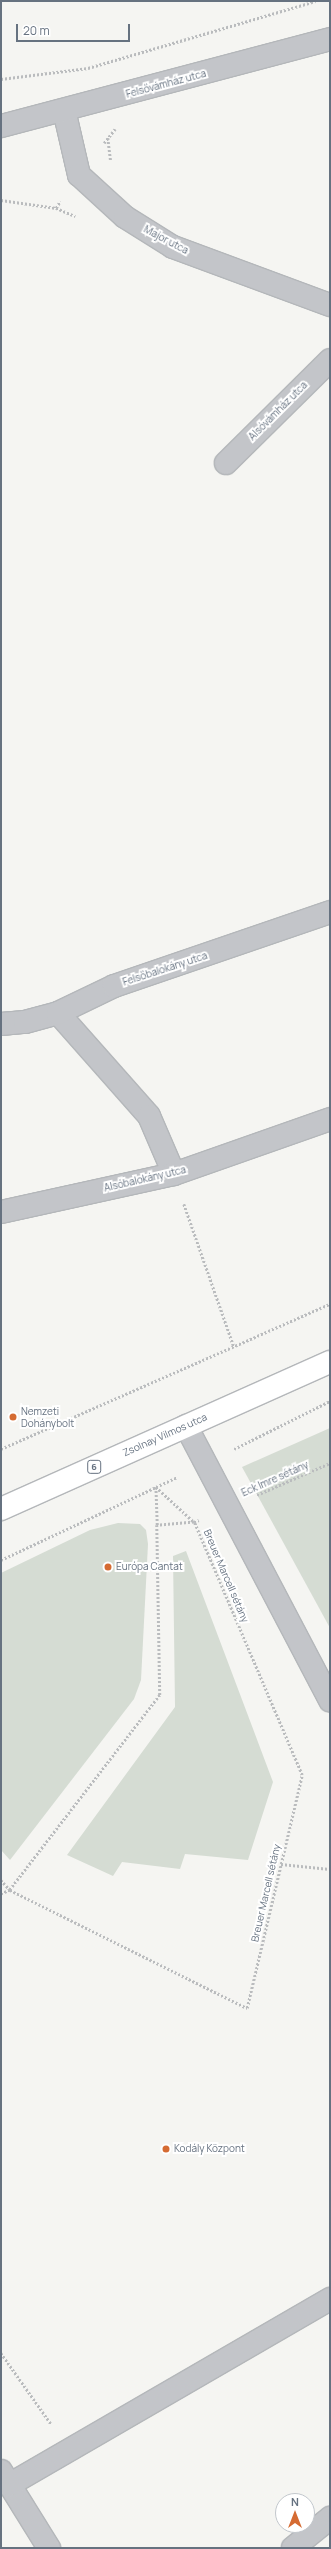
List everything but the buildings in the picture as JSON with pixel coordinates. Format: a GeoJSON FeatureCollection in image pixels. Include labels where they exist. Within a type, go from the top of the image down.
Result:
{"type":"FeatureCollection","features":[{"type":"Feature","properties":{"kind":"main road","name":"Zsolnay Vilmos utca"},"geometry":{"type":"LineString","coordinates":[[1,1509],[330,1362]]}},
{"type":"Feature","properties":{"kind":"street","name":"Felsővámház utca"},"geometry":{"type":"LineString","coordinates":[[1,126],[330,39]]}},
{"type":"Feature","properties":{"kind":"street"},"geometry":{"type":"LineString","coordinates":[[64,110],[79,175]]}},
{"type":"Feature","properties":{"kind":"street","name":"Major utca"},"geometry":{"type":"LineString","coordinates":[[79,175],[125,217],[174,247],[330,305]]}},
{"type":"Feature","properties":{"kind":"street","name":"Alsóvámház utca"},"geometry":{"type":"LineString","coordinates":[[226,463],[330,360]]}},
{"type":"Feature","properties":{"kind":"street","name":"Felsőbalokány utca"},"geometry":{"type":"LineString","coordinates":[[1,1024],[25,1022],[58,1013],[114,986],[330,912]]}},
{"type":"Feature","properties":{"kind":"street"},"geometry":{"type":"LineString","coordinates":[[58,1013],[149,1116],[174,1174]]}},
{"type":"Feature","properties":{"kind":"street","name":"Alsóbalokány utca"},"geometry":{"type":"LineString","coordinates":[[1,1212],[174,1174],[330,1119]]}},
{"type":"Feature","properties":{"kind":"street"},"geometry":{"type":"LineString","coordinates":[[186,1426],[227,1509],[330,1700]]}},
{"type":"Feature","properties":{"kind":"street"},"geometry":{"type":"LineString","coordinates":[[49,2548],[5,2478],[330,2300]]}},
{"type":"Feature","properties":{"kind":"street"},"geometry":{"type":"LineString","coordinates":[[293,2548],[330,2518]]}},
{"type":"Feature","properties":{"kind":"path"},"geometry":{"type":"LineString","coordinates":[[1,79],[88,68],[315,1]]}},
{"type":"Feature","properties":{"kind":"path"},"geometry":{"type":"LineString","coordinates":[[1,200],[56,208],[79,175],[117,126]]}},
{"type":"Feature","properties":{"kind":"path"},"geometry":{"type":"LineString","coordinates":[[174,1174],[234,1347]]}},
{"type":"Feature","properties":{"kind":"path"},"geometry":{"type":"LineString","coordinates":[[1,1449],[330,1304]]}},
{"type":"Feature","properties":{"kind":"path"},"geometry":{"type":"LineString","coordinates":[[1,1560],[205,1463],[330,1401]]}},
{"type":"Feature","properties":{"kind":"path","name":"Eck Imre sétány"},"geometry":{"type":"LineString","coordinates":[[194,1522],[330,1464]]}},
{"type":"Feature","properties":{"kind":"path"},"geometry":{"type":"LineString","coordinates":[[156,1486],[194,1522]]}},
{"type":"Feature","properties":{"kind":"path"},"geometry":{"type":"LineString","coordinates":[[1,1894],[10,1890],[160,1695],[156,1486]]}},
{"type":"Feature","properties":{"kind":"path","name":"Breuer Marcell sétány"},"geometry":{"type":"LineString","coordinates":[[10,1890],[247,2008],[302,1775],[194,1522],[157,1525]]}},
{"type":"Feature","properties":{"kind":"path"},"geometry":{"type":"LineString","coordinates":[[281,1864],[330,1869]]}},
{"type":"Feature","properties":{"kind":"path"},"geometry":{"type":"LineString","coordinates":[[1,1880],[10,1890]]}},
{"type":"Feature","properties":{"kind":"path"},"geometry":{"type":"LineString","coordinates":[[1,2353],[50,2424]]}},
{"type":"Feature","properties":{"kind":"shaded area"},"geometry":{"type":"Polygon","coordinates":[[[330,1428],[330,1628],[242,1467],[330,1428]]]}},
{"type":"Feature","properties":{"kind":"shaded area"},"geometry":{"type":"Polygon","coordinates":[[[118,1523],[140,1524],[146,1530],[148,1544],[141,1680],[134,1699],[10,1860],[1,1850],[1,1573],[90,1530],[118,1523]]]}},
{"type":"Feature","properties":{"kind":"shaded area"},"geometry":{"type":"Polygon","coordinates":[[[186,1551],[273,1782],[248,1860],[185,1854],[180,1869],[122,1862],[113,1876],[67,1855],[175,1707],[173,1556],[186,1551]]]}},
{"type":"Feature","properties":{"kind":"place","name":"Nemzeti Dohánybolt"},"geometry":{"type":"Point","coordinates":[13,1417]}},
{"type":"Feature","properties":{"kind":"place","name":"Európa Cantat"},"geometry":{"type":"Point","coordinates":[108,1567]}},
{"type":"Feature","properties":{"kind":"place","name":"Kodály Központ"},"geometry":{"type":"Point","coordinates":[166,2149]}}]}
